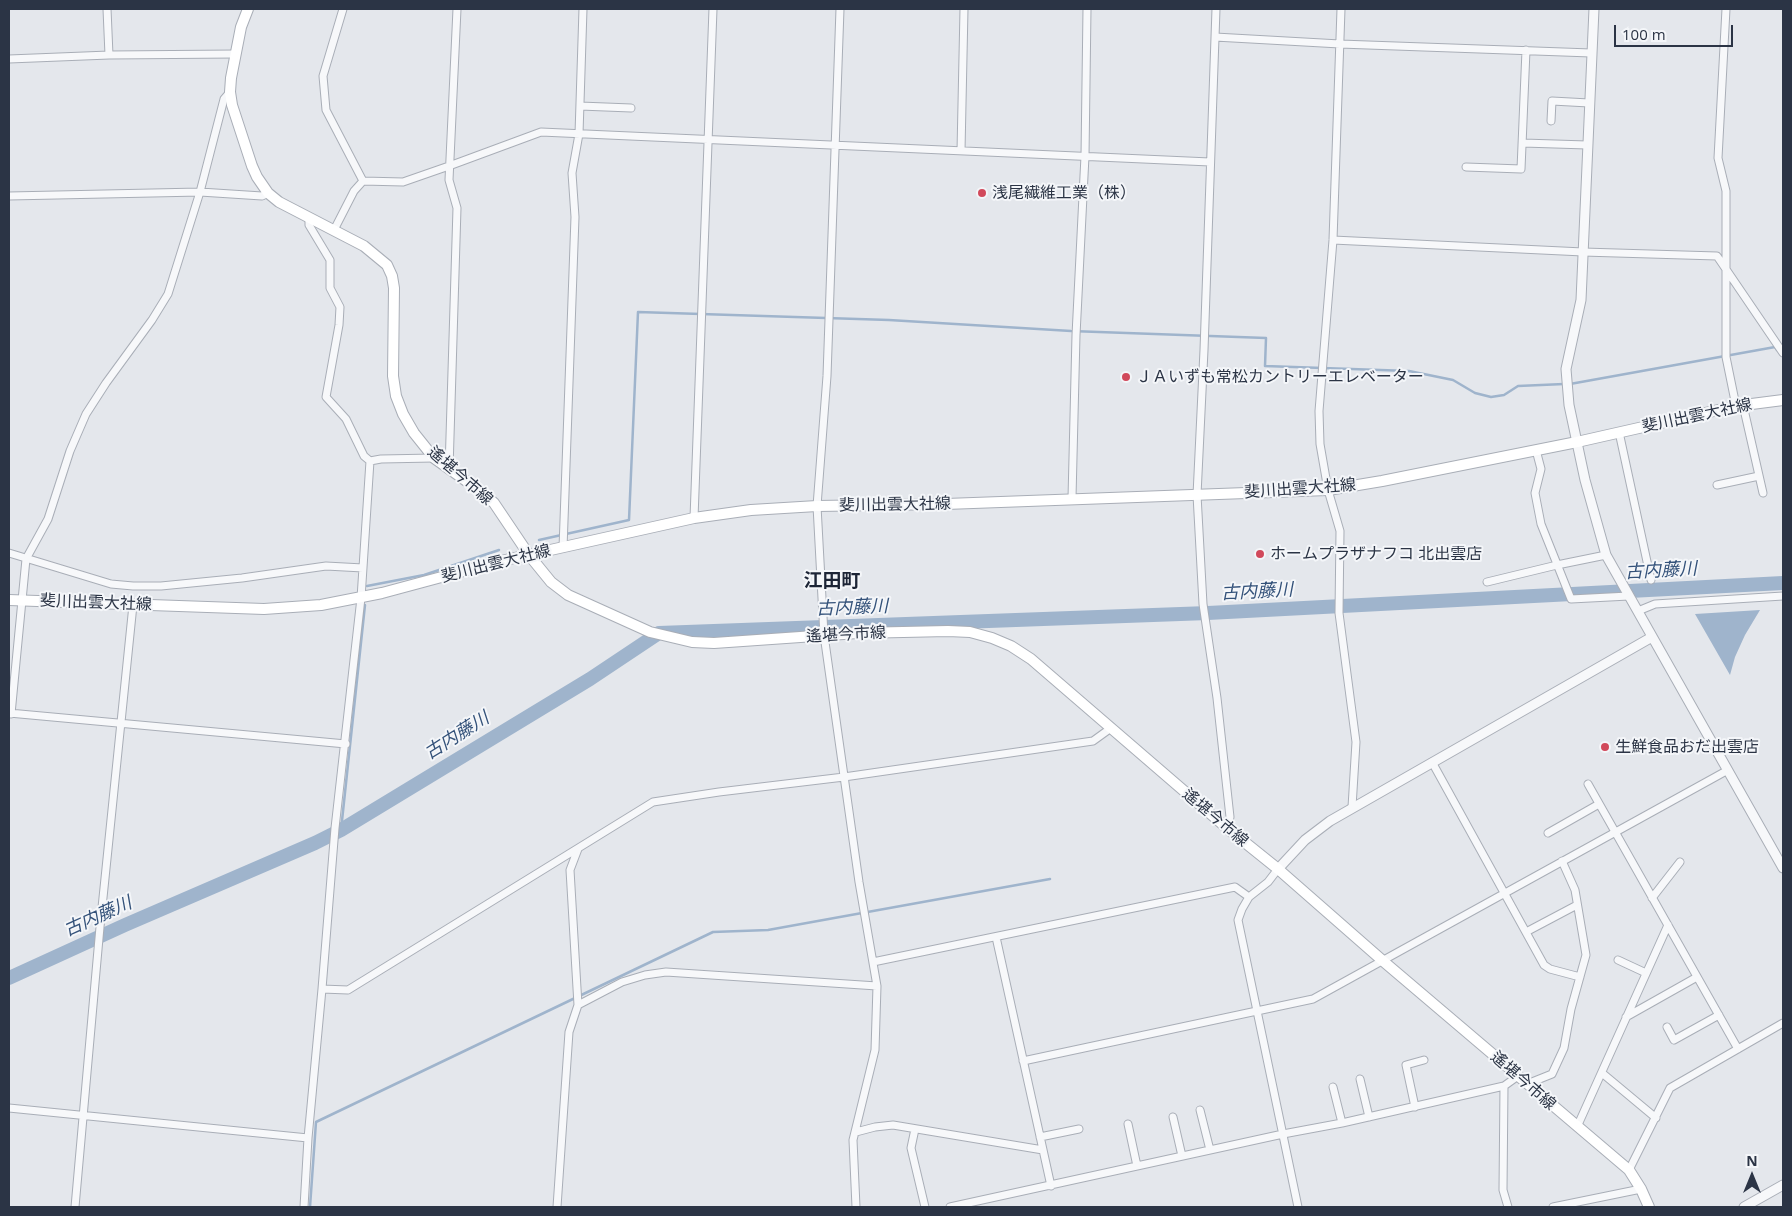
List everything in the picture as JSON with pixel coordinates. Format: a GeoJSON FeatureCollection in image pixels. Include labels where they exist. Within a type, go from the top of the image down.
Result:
{"type":"FeatureCollection","features":[{"type":"Feature","properties":{"kind":"main road","name":"遙堪今市線"},"geometry":{"type":"LineString","coordinates":[[248,9],[241,27],[230,92],[232,104],[252,166],[268,193],[279,202],[364,246],[387,265],[392,276],[394,306],[393,376],[396,396],[403,414],[414,433],[434,458],[494,503],[529,555],[551,582],[568,595],[650,632],[670,638],[714,643],[824,635],[948,630],[970,632],[1011,646],[1032,660],[1630,1170],[1642,1189],[1649,1207]]}},
{"type":"Feature","properties":{"kind":"main road","name":"斐川出雲大社線"},"geometry":{"type":"LineString","coordinates":[[9,600],[264,608],[321,605],[361,598],[529,555],[694,518],[751,510],[817,506],[946,504],[1328,490],[1577,442],[1740,406],[1783,400]]}},
{"type":"Feature","properties":{"kind":"street"},"geometry":{"type":"LineString","coordinates":[[107,9],[109,55]]}},
{"type":"Feature","properties":{"kind":"street"},"geometry":{"type":"LineString","coordinates":[[343,9],[323,76],[326,110],[363,181]]}},
{"type":"Feature","properties":{"kind":"street"},"geometry":{"type":"LineString","coordinates":[[448,469],[458,208],[449,180],[449,166],[457,9]]}},
{"type":"Feature","properties":{"kind":"street"},"geometry":{"type":"LineString","coordinates":[[564,548],[575,217],[572,174],[579,134],[583,9]]}},
{"type":"Feature","properties":{"kind":"street"},"geometry":{"type":"LineString","coordinates":[[694,518],[713,9]]}},
{"type":"Feature","properties":{"kind":"street"},"geometry":{"type":"LineString","coordinates":[[840,9],[827,376],[817,506],[824,635],[859,882],[877,986],[875,1050],[854,1140],[856,1207]]}},
{"type":"Feature","properties":{"kind":"street"},"geometry":{"type":"LineString","coordinates":[[961,151],[964,9]]}},
{"type":"Feature","properties":{"kind":"street"},"geometry":{"type":"LineString","coordinates":[[1072,498],[1076,335],[1085,156],[1087,9]]}},
{"type":"Feature","properties":{"kind":"street"},"geometry":{"type":"LineString","coordinates":[[1216,9],[1197,495],[1203,604],[1217,698],[1230,817],[1227,828]]}},
{"type":"Feature","properties":{"kind":"street"},"geometry":{"type":"LineString","coordinates":[[1340,9],[1333,240],[1319,411],[1320,444],[1328,490],[1340,532],[1338,613],[1356,742],[1352,807]]}},
{"type":"Feature","properties":{"kind":"street"},"geometry":{"type":"LineString","coordinates":[[1594,9],[1581,300],[1566,369],[1568,405],[1585,480],[1606,555],[1783,868]]}},
{"type":"Feature","properties":{"kind":"street"},"geometry":{"type":"LineString","coordinates":[[1726,9],[1718,158],[1726,191],[1726,357],[1763,493]]}},
{"type":"Feature","properties":{"kind":"street"},"geometry":{"type":"LineString","coordinates":[[1215,37],[1340,44],[1592,53]]}},
{"type":"Feature","properties":{"kind":"street"},"geometry":{"type":"LineString","coordinates":[[1466,167],[1521,169],[1526,50]]}},
{"type":"Feature","properties":{"kind":"street"},"geometry":{"type":"LineString","coordinates":[[9,59],[109,55],[236,54]]}},
{"type":"Feature","properties":{"kind":"street"},"geometry":{"type":"LineString","coordinates":[[230,92],[224,98],[200,192],[168,294],[86,414],[70,451],[48,519],[26,559],[10,713],[346,744]]}},
{"type":"Feature","properties":{"kind":"street"},"geometry":{"type":"LineString","coordinates":[[1551,121],[1552,101],[1589,103]]}},
{"type":"Feature","properties":{"kind":"street"},"geometry":{"type":"LineString","coordinates":[[580,106],[631,108]]}},
{"type":"Feature","properties":{"kind":"street"},"geometry":{"type":"LineString","coordinates":[[334,230],[354,191],[363,181],[403,182],[540,132],[1210,162]]}},
{"type":"Feature","properties":{"kind":"street"},"geometry":{"type":"LineString","coordinates":[[1523,143],[1587,146]]}},
{"type":"Feature","properties":{"kind":"street"},"geometry":{"type":"LineString","coordinates":[[9,196],[200,192],[262,196],[268,193]]}},
{"type":"Feature","properties":{"kind":"street"},"geometry":{"type":"LineString","coordinates":[[309,218],[309,224],[330,260],[330,288],[340,307],[326,397],[346,420],[364,456],[370,461]]}},
{"type":"Feature","properties":{"kind":"street"},"geometry":{"type":"LineString","coordinates":[[1333,240],[1583,252],[1717,256],[1783,353]]}},
{"type":"Feature","properties":{"kind":"street"},"geometry":{"type":"LineString","coordinates":[[1619,432],[1651,580]]}},
{"type":"Feature","properties":{"kind":"street"},"geometry":{"type":"LineString","coordinates":[[1536,450],[1541,469],[1535,493],[1541,524],[1571,599],[1630,596]]}},
{"type":"Feature","properties":{"kind":"street"},"geometry":{"type":"LineString","coordinates":[[370,461],[434,458]]}},
{"type":"Feature","properties":{"kind":"street"},"geometry":{"type":"LineString","coordinates":[[304,1207],[308,1138],[335,828],[361,598],[370,461]]}},
{"type":"Feature","properties":{"kind":"street"},"geometry":{"type":"LineString","coordinates":[[1717,485],[1759,476]]}},
{"type":"Feature","properties":{"kind":"street"},"geometry":{"type":"LineString","coordinates":[[9,553],[111,584],[133,586],[161,586],[206,582],[326,566],[363,568]]}},
{"type":"Feature","properties":{"kind":"street"},"geometry":{"type":"LineString","coordinates":[[1486,582],[1606,555]]}},
{"type":"Feature","properties":{"kind":"street"},"geometry":{"type":"LineString","coordinates":[[1638,611],[1655,604],[1783,596]]}},
{"type":"Feature","properties":{"kind":"street"},"geometry":{"type":"LineString","coordinates":[[75,1207],[100,927],[133,605]]}},
{"type":"Feature","properties":{"kind":"street"},"geometry":{"type":"LineString","coordinates":[[1298,1207],[1238,920],[1249,897],[1268,882],[1305,840],[1330,821],[1652,637]]}},
{"type":"Feature","properties":{"kind":"street"},"geometry":{"type":"LineString","coordinates":[[322,989],[348,990],[653,802],[1093,741],[1111,728]]}},
{"type":"Feature","properties":{"kind":"street"},"geometry":{"type":"LineString","coordinates":[[1432,762],[1544,965],[1550,969],[1580,977]]}},
{"type":"Feature","properties":{"kind":"street"},"geometry":{"type":"LineString","coordinates":[[1022,1061],[1313,999],[1728,770]]}},
{"type":"Feature","properties":{"kind":"street"},"geometry":{"type":"LineString","coordinates":[[1588,784],[1738,1049]]}},
{"type":"Feature","properties":{"kind":"street"},"geometry":{"type":"LineString","coordinates":[[1548,833],[1599,804]]}},
{"type":"Feature","properties":{"kind":"street"},"geometry":{"type":"LineString","coordinates":[[557,1207],[569,1032],[578,1005],[570,870],[578,849]]}},
{"type":"Feature","properties":{"kind":"street"},"geometry":{"type":"LineString","coordinates":[[1527,1084],[1552,1074],[1564,1048],[1586,956],[1575,890],[1562,861]]}},
{"type":"Feature","properties":{"kind":"street"},"geometry":{"type":"LineString","coordinates":[[1652,898],[1680,862]]}},
{"type":"Feature","properties":{"kind":"street"},"geometry":{"type":"LineString","coordinates":[[873,962],[1235,887],[1249,897]]}},
{"type":"Feature","properties":{"kind":"street"},"geometry":{"type":"LineString","coordinates":[[1526,932],[1577,905]]}},
{"type":"Feature","properties":{"kind":"street"},"geometry":{"type":"LineString","coordinates":[[1578,1127],[1668,925]]}},
{"type":"Feature","properties":{"kind":"street"},"geometry":{"type":"LineString","coordinates":[[996,937],[1051,1186]]}},
{"type":"Feature","properties":{"kind":"street"},"geometry":{"type":"LineString","coordinates":[[1618,960],[1646,973]]}},
{"type":"Feature","properties":{"kind":"street"},"geometry":{"type":"LineString","coordinates":[[578,1005],[622,982],[646,975],[666,972],[877,986]]}},
{"type":"Feature","properties":{"kind":"street"},"geometry":{"type":"LineString","coordinates":[[1626,1018],[1697,977]]}},
{"type":"Feature","properties":{"kind":"street"},"geometry":{"type":"LineString","coordinates":[[1667,1027],[1674,1040],[1719,1015]]}},
{"type":"Feature","properties":{"kind":"street"},"geometry":{"type":"LineString","coordinates":[[1630,1170],[1670,1088],[1783,1023]]}},
{"type":"Feature","properties":{"kind":"street"},"geometry":{"type":"LineString","coordinates":[[1415,1107],[1406,1065],[1424,1060]]}},
{"type":"Feature","properties":{"kind":"street"},"geometry":{"type":"LineString","coordinates":[[1602,1073],[1656,1118]]}},
{"type":"Feature","properties":{"kind":"street"},"geometry":{"type":"LineString","coordinates":[[950,1207],[1415,1107],[1504,1086],[1518,1076]]}},
{"type":"Feature","properties":{"kind":"street"},"geometry":{"type":"LineString","coordinates":[[1360,1079],[1369,1117]]}},
{"type":"Feature","properties":{"kind":"street"},"geometry":{"type":"LineString","coordinates":[[1504,1086],[1503,1190],[1508,1207]]}},
{"type":"Feature","properties":{"kind":"street"},"geometry":{"type":"LineString","coordinates":[[1334,1087],[1342,1123]]}},
{"type":"Feature","properties":{"kind":"street"},"geometry":{"type":"LineString","coordinates":[[9,1108],[308,1138]]}},
{"type":"Feature","properties":{"kind":"street"},"geometry":{"type":"LineString","coordinates":[[1200,1110],[1210,1150]]}},
{"type":"Feature","properties":{"kind":"street"},"geometry":{"type":"LineString","coordinates":[[1174,1117],[1182,1156]]}},
{"type":"Feature","properties":{"kind":"street"},"geometry":{"type":"LineString","coordinates":[[1128,1124],[1138,1166]]}},
{"type":"Feature","properties":{"kind":"street"},"geometry":{"type":"LineString","coordinates":[[856,1132],[894,1125],[1043,1150]]}},
{"type":"Feature","properties":{"kind":"street"},"geometry":{"type":"LineString","coordinates":[[915,1129],[912,1148],[925,1207]]}},
{"type":"Feature","properties":{"kind":"street"},"geometry":{"type":"LineString","coordinates":[[1040,1137],[1079,1129]]}},
{"type":"Feature","properties":{"kind":"street"},"geometry":{"type":"LineString","coordinates":[[1744,1207],[1783,1185]]}},
{"type":"Feature","properties":{"kind":"street"},"geometry":{"type":"LineString","coordinates":[[1553,1207],[1642,1189]]}},
{"type":"Feature","properties":{"kind":"water"},"geometry":{"type":"Polygon","coordinates":[[[1760,610],[1745,635],[1735,657],[1730,675],[1695,614],[1760,610]]]}},
{"type":"Feature","properties":{"kind":"waterway"},"geometry":{"type":"LineString","coordinates":[[539,540],[629,520],[638,312],[889,320],[1071,331],[1266,338],[1265,366],[1409,371],[1453,380],[1475,393],[1491,397],[1504,395],[1518,386],[1564,384]]}},
{"type":"Feature","properties":{"kind":"waterway"},"geometry":{"type":"LineString","coordinates":[[1570,384],[1775,347],[1777,350]]}},
{"type":"Feature","properties":{"kind":"waterway"},"geometry":{"type":"LineString","coordinates":[[367,586],[424,575],[499,550]]}},
{"type":"Feature","properties":{"kind":"waterway","name":"古内藤川"},"geometry":{"type":"LineString","coordinates":[[9,978],[341,830],[590,679],[659,633],[1208,613],[1783,583]]}},
{"type":"Feature","properties":{"kind":"waterway"},"geometry":{"type":"LineString","coordinates":[[341,830],[365,605]]}},
{"type":"Feature","properties":{"kind":"waterway"},"geometry":{"type":"LineString","coordinates":[[310,1207],[316,1122],[713,932],[768,930],[1050,879]]}},
{"type":"Feature","properties":{"kind":"place","name":"浅尾繊維工業（株）"},"geometry":{"type":"Point","coordinates":[982,193]}},
{"type":"Feature","properties":{"kind":"place","name":"ＪＡいずも常松カントリーエレベーター"},"geometry":{"type":"Point","coordinates":[1126,377]}},
{"type":"Feature","properties":{"kind":"place","name":"ホームプラザナフコ 北出雲店"},"geometry":{"type":"Point","coordinates":[1260,554]}},
{"type":"Feature","properties":{"kind":"place","name":"生鮮食品おだ出雲店"},"geometry":{"type":"Point","coordinates":[1605,747]}},
{"type":"Feature","properties":{"kind":"district","name":"江田町"},"geometry":{"type":"Point","coordinates":[832,582]}}]}
